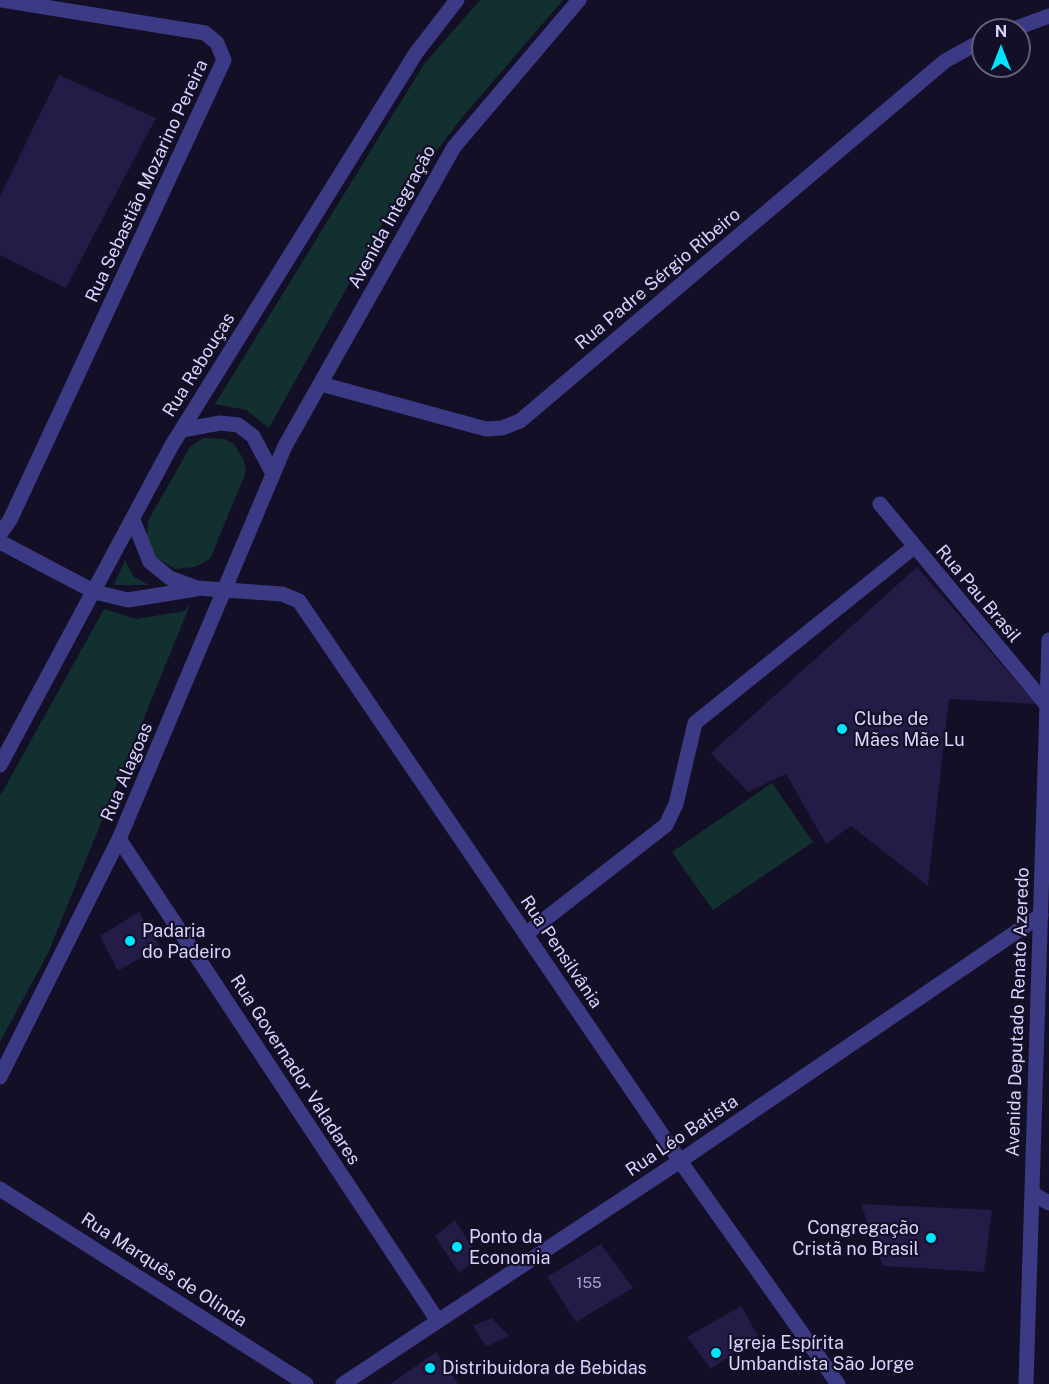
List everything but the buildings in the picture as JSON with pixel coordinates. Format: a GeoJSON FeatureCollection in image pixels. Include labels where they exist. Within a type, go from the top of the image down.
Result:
{"type":"FeatureCollection","features":[{"type":"Feature","properties":{"kind":"street","name":"Rua Sebastião Mozarino Pereira"},"geometry":{"type":"LineString","coordinates":[[0,534],[10,520],[224,60],[217,43],[205,33],[4,0]]}},
{"type":"Feature","properties":{"kind":"street","name":"Rua Rebouças"},"geometry":{"type":"LineString","coordinates":[[0,765],[182,430],[416,52],[456,0]]}},
{"type":"Feature","properties":{"kind":"street","name":"Avenida Integração"},"geometry":{"type":"LineString","coordinates":[[273,474],[285,446],[454,147],[579,0]]}},
{"type":"Feature","properties":{"kind":"street"},"geometry":{"type":"LineString","coordinates":[[1031,22],[1049,15]]}},
{"type":"Feature","properties":{"kind":"street","name":"Rua Padre Sérgio Ribeiro"},"geometry":{"type":"LineString","coordinates":[[321,384],[486,429],[502,428],[520,421],[945,61],[971,47]]}},
{"type":"Feature","properties":{"kind":"street"},"geometry":{"type":"LineString","coordinates":[[182,430],[220,423],[238,425],[253,436],[273,474]]}},
{"type":"Feature","properties":{"kind":"street","name":"Rua Alagoas"},"geometry":{"type":"LineString","coordinates":[[0,1077],[119,839],[273,474]]}},
{"type":"Feature","properties":{"kind":"street","name":"Rua Pau Brasil"},"geometry":{"type":"LineString","coordinates":[[880,504],[1048,707]]}},
{"type":"Feature","properties":{"kind":"street"},"geometry":{"type":"LineString","coordinates":[[133,520],[150,562],[170,578],[197,588]]}},
{"type":"Feature","properties":{"kind":"street"},"geometry":{"type":"LineString","coordinates":[[0,542],[95,592],[128,600],[197,588],[224,590]]}},
{"type":"Feature","properties":{"kind":"street"},"geometry":{"type":"LineString","coordinates":[[526,934],[666,825],[676,804],[695,723],[914,547]]}},
{"type":"Feature","properties":{"kind":"street","name":"Rua Pensilvânia"},"geometry":{"type":"LineString","coordinates":[[224,590],[282,594],[299,602],[680,1161],[838,1384]]}},
{"type":"Feature","properties":{"kind":"street","name":"Avenida Deputado Renato Azeredo"},"geometry":{"type":"LineString","coordinates":[[1026,1384],[1049,640]]}},
{"type":"Feature","properties":{"kind":"street","name":"Rua Governador Valadares"},"geometry":{"type":"LineString","coordinates":[[119,839],[438,1321]]}},
{"type":"Feature","properties":{"kind":"street","name":"Rua Léo Batista"},"geometry":{"type":"LineString","coordinates":[[343,1384],[680,1161],[1041,915]]}},
{"type":"Feature","properties":{"kind":"street","name":"Rua Marquês de Olinda"},"geometry":{"type":"LineString","coordinates":[[0,1189],[306,1384]]}},
{"type":"Feature","properties":{"kind":"street"},"geometry":{"type":"LineString","coordinates":[[1032,1193],[1049,1203]]}},
{"type":"Feature","properties":{"kind":"green space"},"geometry":{"type":"Polygon","coordinates":[[[480,0],[563,0],[465,114],[389,212],[269,428],[246,410],[215,404],[424,64],[480,0]]]}},
{"type":"Feature","properties":{"kind":"green space"},"geometry":{"type":"Polygon","coordinates":[[[203,438],[225,439],[234,444],[244,460],[246,472],[210,559],[195,567],[175,569],[156,558],[147,537],[148,521],[190,447],[203,438]]]}},
{"type":"Feature","properties":{"kind":"green space"},"geometry":{"type":"Polygon","coordinates":[[[125,560],[134,577],[149,585],[114,585],[125,560]]]}},
{"type":"Feature","properties":{"kind":"green space"},"geometry":{"type":"Polygon","coordinates":[[[190,605],[48,953],[0,1042],[0,796],[104,609],[136,619],[184,611],[190,605]]]}},
{"type":"Feature","properties":{"kind":"green space"},"geometry":{"type":"Polygon","coordinates":[[[772,783],[813,842],[713,910],[672,852],[772,783]]]}},
{"type":"Feature","properties":{"kind":"place","name":"Clube de Mães Mãe Lu"},"geometry":{"type":"Point","coordinates":[842,729]}},
{"type":"Feature","properties":{"kind":"place","name":"Padaria do Padeiro"},"geometry":{"type":"Point","coordinates":[130,941]}},
{"type":"Feature","properties":{"kind":"place","name":"Congregação Cristã no Brasil"},"geometry":{"type":"Point","coordinates":[931,1238]}},
{"type":"Feature","properties":{"kind":"place","name":"Ponto da Economia"},"geometry":{"type":"Point","coordinates":[457,1247]}},
{"type":"Feature","properties":{"kind":"place","name":"Igreja Espírita Umbandista São Jorge"},"geometry":{"type":"Point","coordinates":[716,1353]}},
{"type":"Feature","properties":{"kind":"place","name":"Distribuidora de Bebidas"},"geometry":{"type":"Point","coordinates":[430,1368]}}]}
